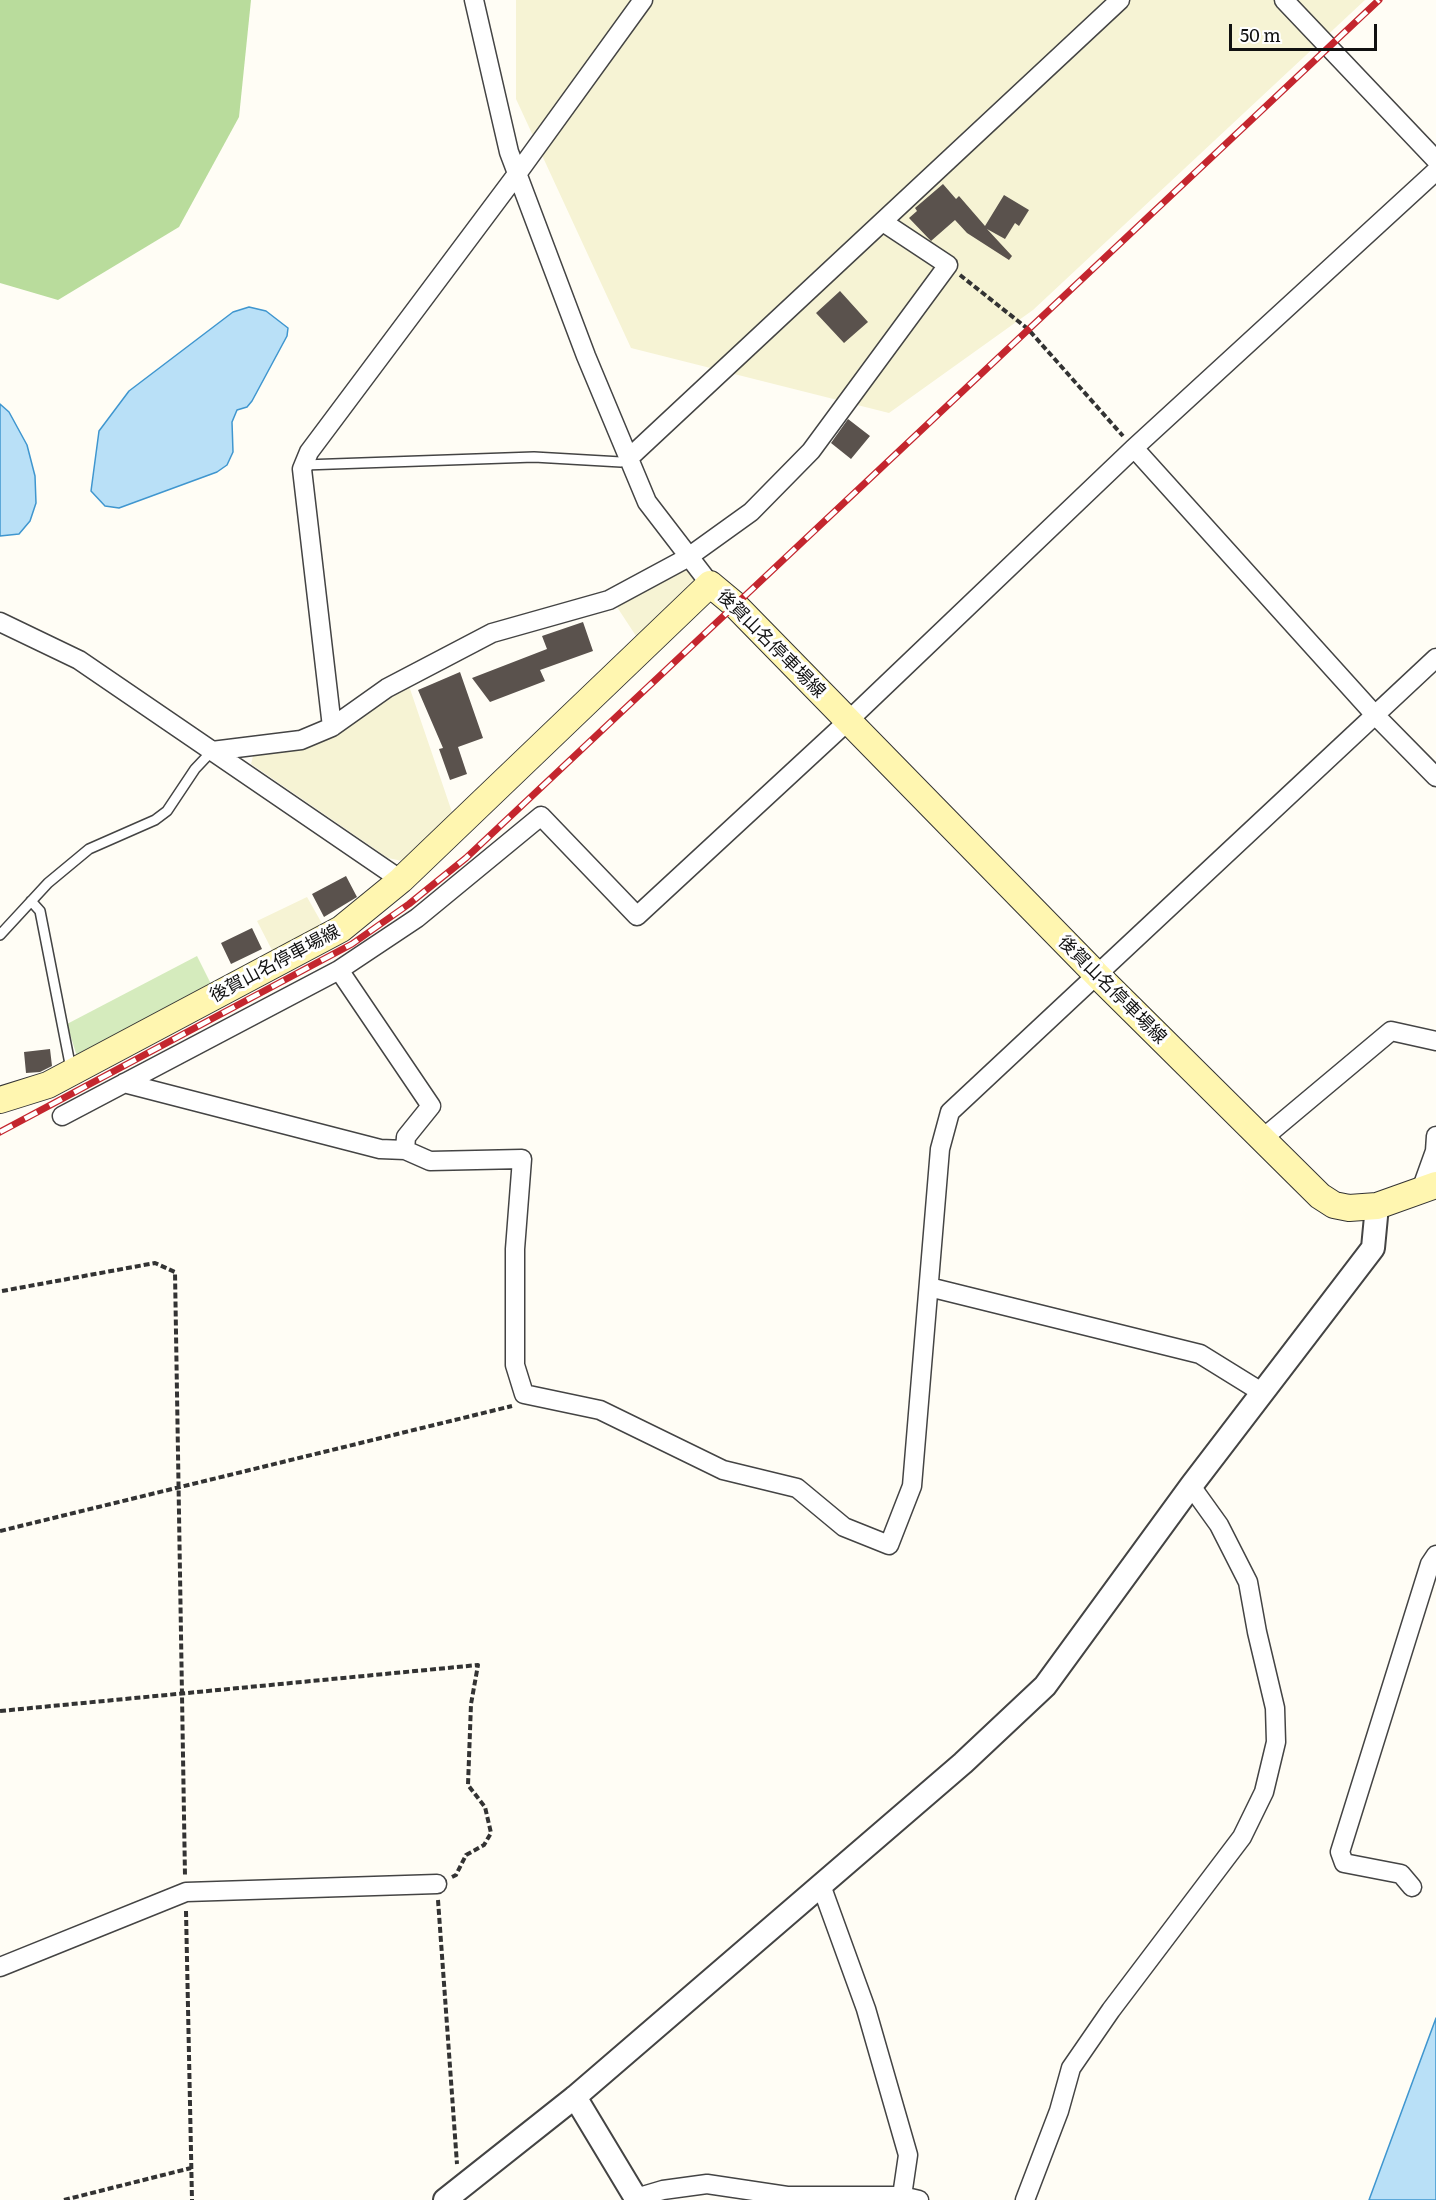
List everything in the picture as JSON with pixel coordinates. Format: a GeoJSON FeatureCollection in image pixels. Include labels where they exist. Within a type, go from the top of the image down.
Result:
{"type":"FeatureCollection","features":[{"type":"Feature","properties":{"kind":"main road","name":"後賀山名停車場線"},"geometry":{"type":"LineString","coordinates":[[0,1100],[48,1085],[341,929],[400,880],[710,584],[734,604],[1098,976],[1320,1196],[1334,1205],[1349,1208],[1377,1206],[1428,1188]]}},
{"type":"Feature","properties":{"kind":"street"},"geometry":{"type":"LineString","coordinates":[[474,0],[509,152],[629,458],[647,502],[687,558],[710,584]]}},
{"type":"Feature","properties":{"kind":"street"},"geometry":{"type":"LineString","coordinates":[[332,727],[302,469],[309,452],[517,174],[643,0]]}},
{"type":"Feature","properties":{"kind":"street"},"geometry":{"type":"LineString","coordinates":[[629,458],[1120,0]]}},
{"type":"Feature","properties":{"kind":"street"},"geometry":{"type":"LineString","coordinates":[[1284,0],[1436,160]]}},
{"type":"Feature","properties":{"kind":"street"},"geometry":{"type":"LineString","coordinates":[[62,1116],[339,970],[417,918],[541,816],[637,916],[849,721],[1134,448],[1436,171]]}},
{"type":"Feature","properties":{"kind":"street"},"geometry":{"type":"LineString","coordinates":[[212,751],[302,740],[332,727],[387,688],[492,633],[609,600],[687,558],[751,512],[811,451],[948,265],[883,222]]}},
{"type":"Feature","properties":{"kind":"street"},"geometry":{"type":"LineString","coordinates":[[1134,448],[1375,715],[1436,777]]}},
{"type":"Feature","properties":{"kind":"street"},"geometry":{"type":"LineString","coordinates":[[0,622],[79,660],[400,880]]}},
{"type":"Feature","properties":{"kind":"street"},"geometry":{"type":"LineString","coordinates":[[124,1083],[380,1149],[405,1150],[430,1161],[522,1159],[515,1249],[515,1365],[524,1394],[600,1410],[723,1470],[798,1488],[844,1527],[889,1545],[912,1486],[940,1149],[950,1112],[1436,658]]}},
{"type":"Feature","properties":{"kind":"street"},"geometry":{"type":"LineString","coordinates":[[339,970],[431,1106],[406,1137],[405,1150]]}},
{"type":"Feature","properties":{"kind":"street"},"geometry":{"type":"LineString","coordinates":[[1262,1138],[1391,1031],[1436,1041]]}},
{"type":"Feature","properties":{"kind":"street"},"geometry":{"type":"LineString","coordinates":[[1428,1188],[1436,1136]]}},
{"type":"Feature","properties":{"kind":"street"},"geometry":{"type":"LineString","coordinates":[[452,2195],[575,2097],[963,1763],[1045,1686],[1191,1486],[1373,1248],[1377,1206]]}},
{"type":"Feature","properties":{"kind":"street"},"geometry":{"type":"LineString","coordinates":[[929,1287],[1200,1354],[1263,1393]]}},
{"type":"Feature","properties":{"kind":"street"},"geometry":{"type":"LineString","coordinates":[[1025,2200],[1059,2111],[1071,2068],[1111,2010],[1242,1837],[1264,1792],[1276,1742],[1275,1708],[1248,1582],[1219,1525],[1191,1486]]}},
{"type":"Feature","properties":{"kind":"street"},"geometry":{"type":"LineString","coordinates":[[1412,1887],[1401,1875],[1344,1863],[1340,1852],[1430,1564],[1436,1555]]}},
{"type":"Feature","properties":{"kind":"street"},"geometry":{"type":"LineString","coordinates":[[0,1967],[186,1892],[437,1884]]}},
{"type":"Feature","properties":{"kind":"street"},"geometry":{"type":"LineString","coordinates":[[575,2097],[636,2199],[663,2190],[707,2184],[787,2196],[911,2198],[908,2155],[866,2009],[821,1885]]}},
{"type":"Feature","properties":{"kind":"lane"},"geometry":{"type":"LineString","coordinates":[[304,465],[534,457],[621,462],[629,458]]}},
{"type":"Feature","properties":{"kind":"lane"},"geometry":{"type":"LineString","coordinates":[[0,935],[48,883],[89,849],[154,820],[167,811],[195,770],[212,751]]}},
{"type":"Feature","properties":{"kind":"lane"},"geometry":{"type":"LineString","coordinates":[[31,901],[40,911],[72,1072]]}},
{"type":"Feature","properties":{"kind":"path"},"geometry":{"type":"LineString","coordinates":[[948,265],[1028,329],[1134,448]]}},
{"type":"Feature","properties":{"kind":"path"},"geometry":{"type":"LineString","coordinates":[[2,1291],[155,1263],[175,1272],[192,2200]]}},
{"type":"Feature","properties":{"kind":"path"},"geometry":{"type":"LineString","coordinates":[[0,1531],[510,1407],[524,1394]]}},
{"type":"Feature","properties":{"kind":"path"},"geometry":{"type":"LineString","coordinates":[[0,1711],[478,1665],[471,1704],[468,1785],[485,1807],[491,1833],[484,1845],[466,1855],[456,1875],[437,1884],[452,2195]]}},
{"type":"Feature","properties":{"kind":"path"},"geometry":{"type":"LineString","coordinates":[[64,2200],[191,2168]]}},
{"type":"Feature","properties":{"kind":"shaded area"},"geometry":{"type":"Polygon","coordinates":[[[516,0],[1365,0],[1033,310],[889,413],[631,348],[516,99],[516,0]]]}},
{"type":"Feature","properties":{"kind":"shaded area"},"geometry":{"type":"Polygon","coordinates":[[[685,566],[698,579],[638,639],[615,604],[685,566]]]}},
{"type":"Feature","properties":{"kind":"shaded area"},"geometry":{"type":"Polygon","coordinates":[[[409,686],[453,815],[402,861],[388,858],[251,764],[253,756],[257,753],[291,749],[325,740],[409,686]]]}},
{"type":"Feature","properties":{"kind":"shaded area"},"geometry":{"type":"Polygon","coordinates":[[[307,897],[324,927],[274,954],[257,921],[307,897]]]}},
{"type":"Feature","properties":{"kind":"green space"},"geometry":{"type":"Polygon","coordinates":[[[0,0],[251,0],[239,117],[179,227],[58,300],[0,283],[0,0]]]}},
{"type":"Feature","properties":{"kind":"green space"},"geometry":{"type":"Polygon","coordinates":[[[197,956],[213,988],[78,1060],[67,1024],[197,956]]]}},
{"type":"Feature","properties":{"kind":"water"},"geometry":{"type":"Polygon","coordinates":[[[249,307],[266,311],[288,328],[287,336],[252,401],[247,407],[237,410],[232,422],[233,452],[227,465],[217,472],[119,508],[105,506],[91,491],[99,431],[129,391],[233,312],[249,307]]]}},
{"type":"Feature","properties":{"kind":"water"},"geometry":{"type":"Polygon","coordinates":[[[0,404],[9,412],[27,445],[35,476],[36,503],[30,521],[19,534],[0,536],[0,404]]]}},
{"type":"Feature","properties":{"kind":"water"},"geometry":{"type":"Polygon","coordinates":[[[1436,2018],[1436,2200],[1369,2200],[1436,2018]]]}},
{"type":"Feature","properties":{"kind":"building"},"geometry":{"type":"Polygon","coordinates":[[[943,184],[956,199],[959,196],[985,226],[1004,195],[1029,210],[1019,226],[1015,223],[1005,239],[987,229],[1012,256],[1009,260],[967,233],[955,220],[931,241],[909,218],[917,211],[915,208],[943,184]]]}},
{"type":"Feature","properties":{"kind":"building"},"geometry":{"type":"Polygon","coordinates":[[[840,291],[868,322],[844,343],[816,313],[840,291]]]}},
{"type":"Feature","properties":{"kind":"building"},"geometry":{"type":"Polygon","coordinates":[[[848,419],[870,436],[851,459],[831,443],[848,419]]]}},
{"type":"Feature","properties":{"kind":"building"},"geometry":{"type":"Polygon","coordinates":[[[583,622],[593,651],[540,670],[545,681],[490,702],[472,678],[547,649],[542,636],[583,622]]]}},
{"type":"Feature","properties":{"kind":"building"},"geometry":{"type":"Polygon","coordinates":[[[460,672],[483,738],[458,747],[467,774],[450,780],[439,749],[443,748],[418,690],[460,672]]]}},
{"type":"Feature","properties":{"kind":"building"},"geometry":{"type":"Polygon","coordinates":[[[346,876],[357,897],[324,917],[312,894],[346,876]]]}},
{"type":"Feature","properties":{"kind":"building"},"geometry":{"type":"Polygon","coordinates":[[[252,928],[262,949],[231,964],[221,943],[252,928]]]}},
{"type":"Feature","properties":{"kind":"building"},"geometry":{"type":"Polygon","coordinates":[[[50,1049],[52,1066],[40,1072],[26,1073],[24,1052],[50,1049]]]}},
{"type":"Feature","properties":{"kind":"railway"},"geometry":{"type":"LineString","coordinates":[[0,1132],[352,944],[409,904],[466,858],[1379,0]]}}]}
